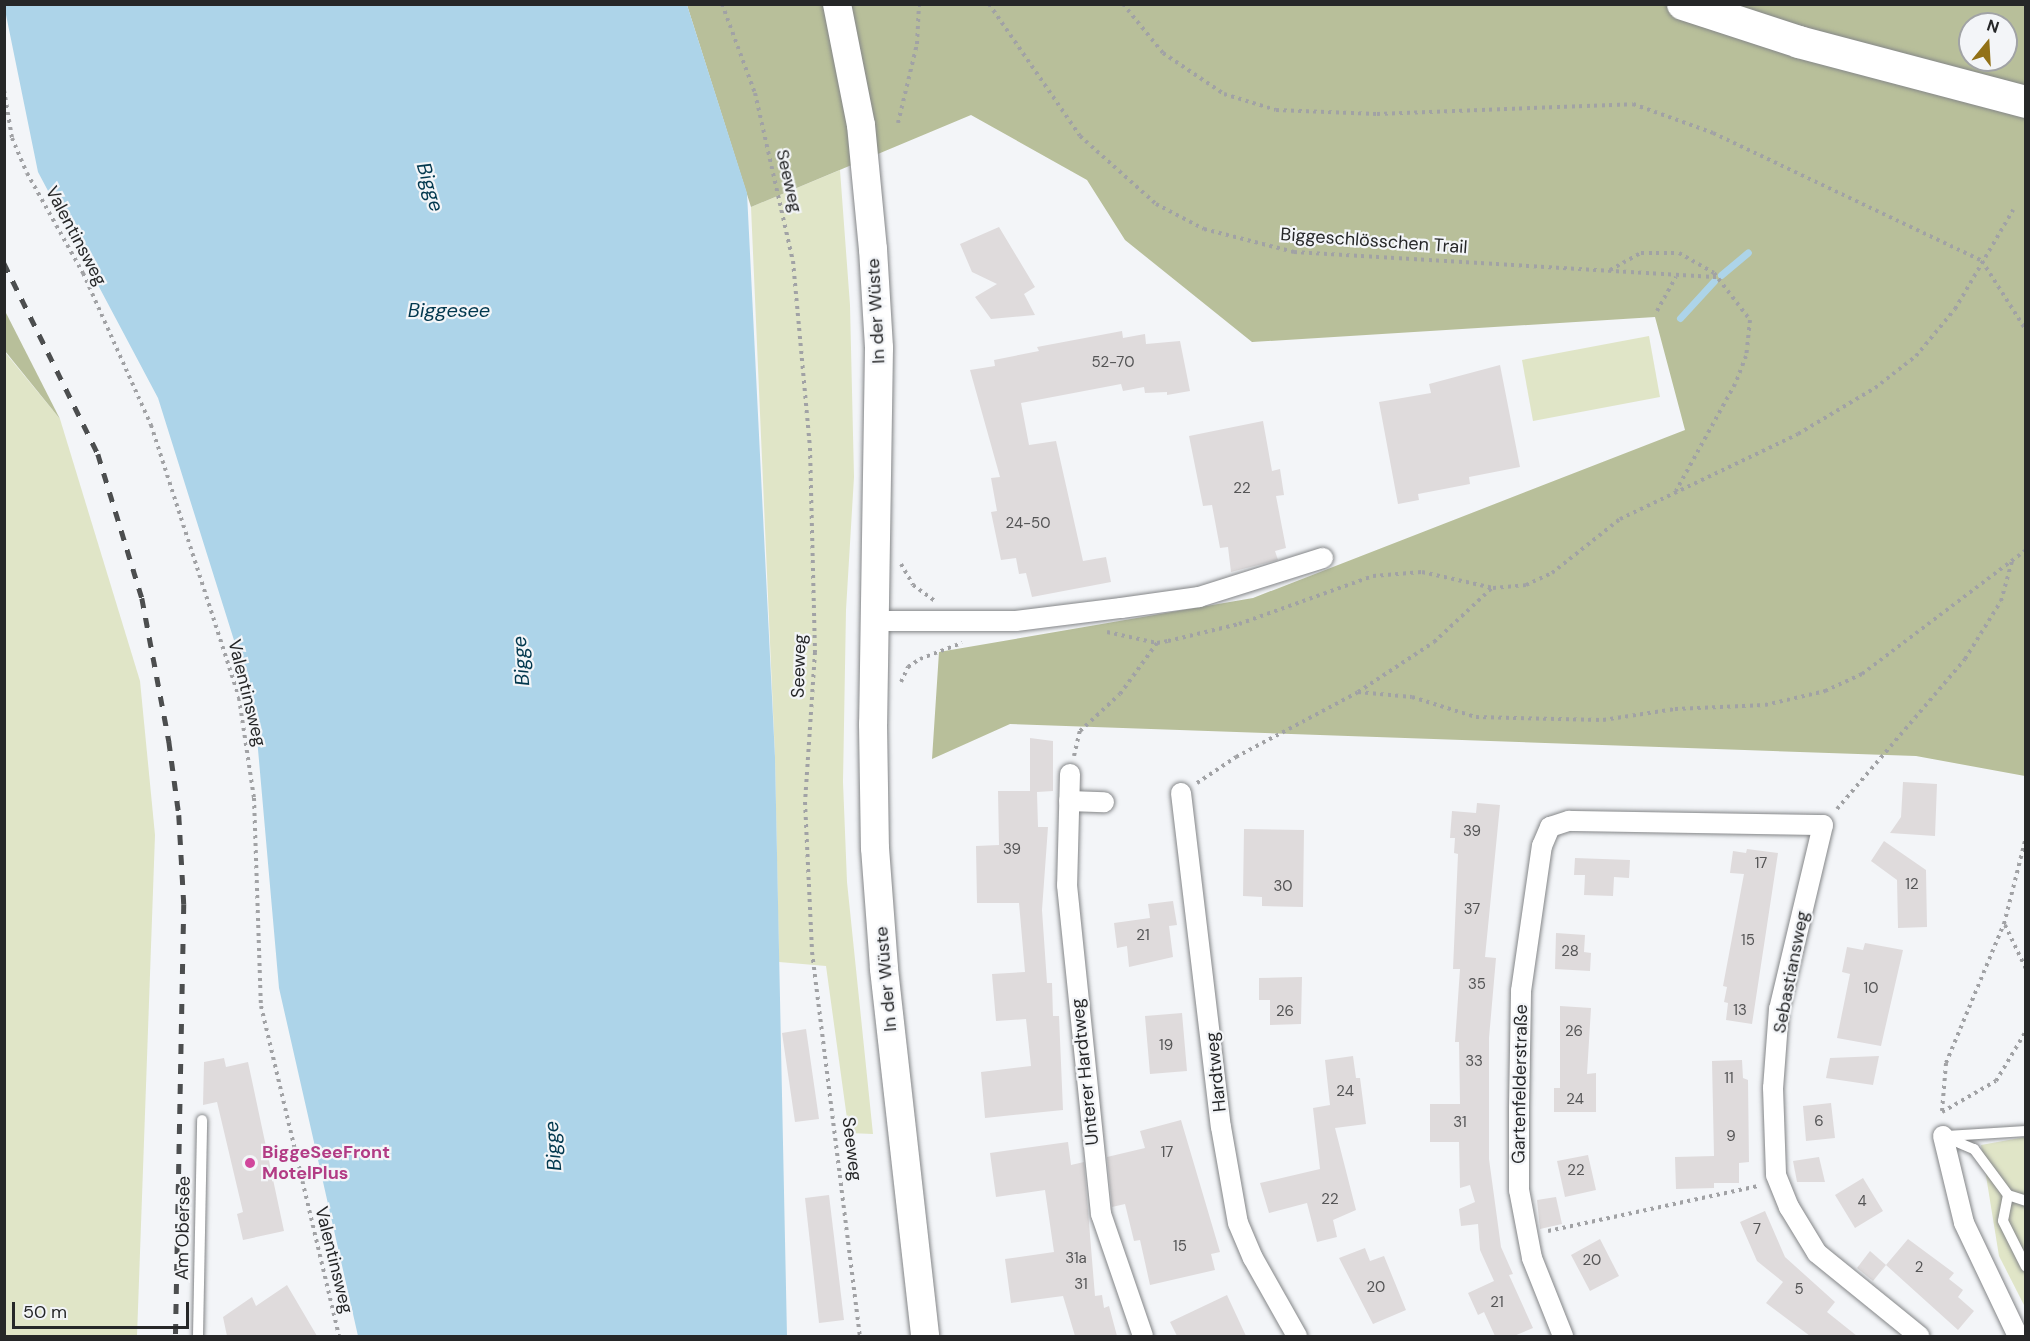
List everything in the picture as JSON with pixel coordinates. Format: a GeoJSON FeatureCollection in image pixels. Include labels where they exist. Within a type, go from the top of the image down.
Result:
{"type":"FeatureCollection","features":[{"type":"Feature","properties":{"kind":"main road","name":"In der Wüste"},"geometry":{"type":"LineString","coordinates":[[837,4],[861,126],[878,326],[875,848],[884,969],[926,1336]]}},
{"type":"Feature","properties":{"kind":"main road"},"geometry":{"type":"LineString","coordinates":[[1683,4],[1799,42],[2025,102]]}},
{"type":"Feature","properties":{"kind":"street"},"geometry":{"type":"LineString","coordinates":[[875,621],[968,621],[1065,615],[1199,597],[1323,558]]}},
{"type":"Feature","properties":{"kind":"street","name":"Unterer Hardtweg"},"geometry":{"type":"LineString","coordinates":[[1070,774],[1067,885],[1101,1214],[1143,1336]]}},
{"type":"Feature","properties":{"kind":"street","name":"Hardtweg"},"geometry":{"type":"LineString","coordinates":[[1181,793],[1221,1127],[1238,1223],[1257,1267],[1297,1336]]}},
{"type":"Feature","properties":{"kind":"street"},"geometry":{"type":"LineString","coordinates":[[1069,801],[1104,802]]}},
{"type":"Feature","properties":{"kind":"street","name":"Gartenfelderstraße"},"geometry":{"type":"LineString","coordinates":[[1563,1336],[1548,1305],[1527,1235],[1519,1190],[1521,991],[1542,846],[1550,827],[1569,821],[1823,825]]}},
{"type":"Feature","properties":{"kind":"street","name":"Sebastiansweg"},"geometry":{"type":"LineString","coordinates":[[1823,825],[1779,1009],[1773,1088],[1779,1182],[1817,1253],[1919,1336]]}},
{"type":"Feature","properties":{"kind":"street"},"geometry":{"type":"LineString","coordinates":[[1943,1136],[1964,1223],[2018,1336]]}},
{"type":"Feature","properties":{"kind":"lane","name":"Am Obersee"},"geometry":{"type":"LineString","coordinates":[[198,1336],[202,1120]]}},
{"type":"Feature","properties":{"kind":"lane"},"geometry":{"type":"LineString","coordinates":[[1943,1136],[2025,1131]]}},
{"type":"Feature","properties":{"kind":"lane"},"geometry":{"type":"LineString","coordinates":[[1943,1136],[1974,1149],[2008,1195],[2025,1201]]}},
{"type":"Feature","properties":{"kind":"lane"},"geometry":{"type":"LineString","coordinates":[[2008,1195],[2003,1221],[2025,1267]]}},
{"type":"Feature","properties":{"kind":"path","name":"Seeweg"},"geometry":{"type":"LineString","coordinates":[[722,4],[755,93],[793,261],[810,448],[815,652],[805,802],[812,952],[860,1336]]}},
{"type":"Feature","properties":{"kind":"path"},"geometry":{"type":"LineString","coordinates":[[898,123],[917,45],[919,4]]}},
{"type":"Feature","properties":{"kind":"path","name":"Biggeschlösschen Trail"},"geometry":{"type":"LineString","coordinates":[[989,4],[1080,136],[1156,204],[1204,230],[1294,252],[1676,277],[1718,277]]}},
{"type":"Feature","properties":{"kind":"path"},"geometry":{"type":"LineString","coordinates":[[1123,4],[1163,53],[1224,94],[1276,110],[1377,114],[1633,104],[1713,133],[1982,261],[2025,330]]}},
{"type":"Feature","properties":{"kind":"path","name":"Valentinsweg"},"geometry":{"type":"LineString","coordinates":[[4,90],[12,138],[27,173],[83,273],[151,424],[239,698],[254,798],[261,1006],[339,1336]]}},
{"type":"Feature","properties":{"kind":"path"},"geometry":{"type":"LineString","coordinates":[[1103,632],[1157,643],[1239,624],[1373,576],[1422,572],[1493,588],[1526,585],[1552,573],[1620,519],[1798,434],[1875,388],[1923,348],[1955,309],[1982,261],[2006,227],[2013,210]]}},
{"type":"Feature","properties":{"kind":"path"},"geometry":{"type":"LineString","coordinates":[[1609,271],[1641,253],[1679,253],[1718,277],[1750,320],[1746,356],[1735,384],[1676,491]]}},
{"type":"Feature","properties":{"kind":"path"},"geometry":{"type":"LineString","coordinates":[[1657,311],[1676,277]]}},
{"type":"Feature","properties":{"kind":"path"},"geometry":{"type":"LineString","coordinates":[[1358,692],[1412,697],[1476,717],[1603,720],[1675,709],[1765,705],[1825,691],[1862,674],[2025,550]]}},
{"type":"Feature","properties":{"kind":"path"},"geometry":{"type":"LineString","coordinates":[[898,688],[908,667],[966,642],[968,621],[913,585],[901,564],[901,554]]}},
{"type":"Feature","properties":{"kind":"path"},"geometry":{"type":"LineString","coordinates":[[1823,825],[1965,659],[2001,601],[2012,560]]}},
{"type":"Feature","properties":{"kind":"path"},"geometry":{"type":"LineString","coordinates":[[1181,793],[1236,757],[1358,692],[1434,642],[1493,588]]}},
{"type":"Feature","properties":{"kind":"path"},"geometry":{"type":"LineString","coordinates":[[1070,774],[1080,731],[1120,694],[1157,643]]}},
{"type":"Feature","properties":{"kind":"path"},"geometry":{"type":"LineString","coordinates":[[1943,1136],[1942,1111],[1946,1063],[2004,924],[2025,837]]}},
{"type":"Feature","properties":{"kind":"path"},"geometry":{"type":"LineString","coordinates":[[2004,924],[2025,969]]}},
{"type":"Feature","properties":{"kind":"path"},"geometry":{"type":"LineString","coordinates":[[1942,1111],[1996,1081],[2025,1031]]}},
{"type":"Feature","properties":{"kind":"path"},"geometry":{"type":"LineString","coordinates":[[1527,1235],[1779,1182]]}},
{"type":"Feature","properties":{"kind":"green space"},"geometry":{"type":"Polygon","coordinates":[[[687,5],[2025,5],[2025,776],[1916,756],[1010,724],[932,759],[939,652],[1253,598],[1685,430],[1655,317],[1252,342],[1125,240],[1087,180],[971,115],[751,207],[687,5]]]}},
{"type":"Feature","properties":{"kind":"green space"},"geometry":{"type":"Polygon","coordinates":[[[840,170],[850,305],[854,477],[846,610],[843,782],[847,882],[873,1134],[849,1133],[826,966],[779,962],[775,757],[751,207],[840,170]]]}},
{"type":"Feature","properties":{"kind":"green space"},"geometry":{"type":"Polygon","coordinates":[[[5,311],[60,419],[5,351],[5,311]]]}},
{"type":"Feature","properties":{"kind":"green space"},"geometry":{"type":"Polygon","coordinates":[[[1649,336],[1660,397],[1533,421],[1522,360],[1649,336]]]}},
{"type":"Feature","properties":{"kind":"green space"},"geometry":{"type":"Polygon","coordinates":[[[4,351],[60,419],[140,681],[155,835],[137,1336],[5,1336],[4,351]]]}},
{"type":"Feature","properties":{"kind":"green space"},"geometry":{"type":"Polygon","coordinates":[[[2025,1137],[2025,1307],[1999,1256],[1981,1145],[2025,1137]]]}},
{"type":"Feature","properties":{"kind":"water","name":"Biggesee"},"geometry":{"type":"Polygon","coordinates":[[[4,5],[687,5],[747,193],[775,757],[787,1336],[358,1336],[279,988],[254,704],[158,398],[38,172],[4,5]]]}},
{"type":"Feature","properties":{"kind":"building"},"geometry":{"type":"Polygon","coordinates":[[[999,227],[1035,287],[1024,294],[1035,315],[991,319],[975,297],[997,284],[972,272],[960,244],[999,227]]]}},
{"type":"Feature","properties":{"kind":"building"},"geometry":{"type":"Polygon","coordinates":[[[1122,331],[1123,338],[1145,334],[1146,344],[1180,341],[1190,391],[1167,395],[1167,392],[1145,393],[1144,387],[1123,391],[1121,384],[1021,403],[1029,445],[1056,441],[1083,561],[1106,557],[1111,582],[1032,597],[1026,573],[1019,574],[1016,558],[1001,560],[991,512],[997,511],[991,478],[1000,477],[970,370],[995,366],[994,360],[1039,351],[1037,347],[1122,331]]]}},
{"type":"Feature","properties":{"kind":"building"},"geometry":{"type":"Polygon","coordinates":[[[1500,365],[1520,467],[1469,477],[1470,484],[1418,494],[1419,500],[1398,504],[1379,402],[1431,393],[1429,384],[1500,365]]]}},
{"type":"Feature","properties":{"kind":"building"},"geometry":{"type":"Polygon","coordinates":[[[1263,421],[1272,471],[1280,469],[1284,495],[1276,496],[1286,548],[1275,551],[1278,560],[1231,572],[1228,547],[1220,548],[1212,505],[1203,506],[1189,436],[1263,421]]]}},
{"type":"Feature","properties":{"kind":"building"},"geometry":{"type":"Polygon","coordinates":[[[1030,738],[1053,741],[1053,791],[1037,792],[1038,827],[1048,827],[1042,910],[1047,983],[1052,983],[1053,1016],[1059,1016],[1063,1110],[985,1118],[981,1072],[1031,1066],[1026,1019],[996,1021],[992,974],[1025,972],[1019,903],[977,903],[976,846],[999,845],[998,791],[1030,791],[1030,738]]]}},
{"type":"Feature","properties":{"kind":"building"},"geometry":{"type":"Polygon","coordinates":[[[1903,782],[1937,784],[1935,836],[1890,833],[1901,817],[1903,782]]]}},
{"type":"Feature","properties":{"kind":"building"},"geometry":{"type":"Polygon","coordinates":[[[1477,803],[1500,805],[1485,957],[1496,958],[1489,1038],[1489,1159],[1501,1247],[1513,1274],[1509,1275],[1533,1328],[1514,1336],[1495,1336],[1484,1312],[1478,1315],[1468,1293],[1494,1281],[1480,1250],[1478,1224],[1461,1226],[1459,1209],[1475,1202],[1470,1185],[1460,1188],[1459,1142],[1430,1142],[1430,1104],[1460,1104],[1459,1042],[1455,1042],[1460,969],[1453,969],[1458,854],[1454,853],[1455,838],[1450,838],[1452,811],[1476,813],[1477,803]]]}},
{"type":"Feature","properties":{"kind":"building"},"geometry":{"type":"Polygon","coordinates":[[[1244,829],[1304,830],[1303,907],[1262,906],[1262,897],[1243,896],[1244,829]]]}},
{"type":"Feature","properties":{"kind":"building"},"geometry":{"type":"Polygon","coordinates":[[[1884,841],[1926,870],[1927,927],[1898,928],[1897,880],[1871,861],[1884,841]]]}},
{"type":"Feature","properties":{"kind":"building"},"geometry":{"type":"Polygon","coordinates":[[[1747,849],[1778,853],[1752,1024],[1726,1020],[1728,1003],[1724,1002],[1727,987],[1723,986],[1744,874],[1730,873],[1733,851],[1746,853],[1747,849]]]}},
{"type":"Feature","properties":{"kind":"building"},"geometry":{"type":"Polygon","coordinates":[[[1575,858],[1630,860],[1629,878],[1614,877],[1613,896],[1584,895],[1585,875],[1574,875],[1575,858]]]}},
{"type":"Feature","properties":{"kind":"building"},"geometry":{"type":"Polygon","coordinates":[[[1173,901],[1177,925],[1169,926],[1173,957],[1129,967],[1127,946],[1117,948],[1114,923],[1150,918],[1148,904],[1173,901]]]}},
{"type":"Feature","properties":{"kind":"building"},"geometry":{"type":"Polygon","coordinates":[[[1556,933],[1585,935],[1584,952],[1591,953],[1590,971],[1555,969],[1556,933]]]}},
{"type":"Feature","properties":{"kind":"building"},"geometry":{"type":"Polygon","coordinates":[[[1865,943],[1903,950],[1881,1046],[1837,1038],[1850,974],[1842,972],[1847,947],[1863,950],[1865,943]]]}},
{"type":"Feature","properties":{"kind":"building"},"geometry":{"type":"Polygon","coordinates":[[[1302,977],[1301,1024],[1270,1025],[1270,1000],[1259,1000],[1259,978],[1302,977]]]}},
{"type":"Feature","properties":{"kind":"building"},"geometry":{"type":"Polygon","coordinates":[[[1560,1006],[1591,1008],[1587,1074],[1596,1073],[1596,1112],[1554,1112],[1554,1088],[1560,1088],[1560,1006]]]}},
{"type":"Feature","properties":{"kind":"building"},"geometry":{"type":"Polygon","coordinates":[[[1182,1013],[1187,1071],[1150,1074],[1145,1016],[1182,1013]]]}},
{"type":"Feature","properties":{"kind":"building"},"geometry":{"type":"Polygon","coordinates":[[[806,1029],[819,1119],[795,1122],[782,1033],[806,1029]]]}},
{"type":"Feature","properties":{"kind":"building"},"geometry":{"type":"Polygon","coordinates":[[[1353,1056],[1356,1078],[1360,1078],[1366,1124],[1335,1128],[1356,1210],[1333,1220],[1337,1237],[1317,1242],[1307,1203],[1269,1213],[1260,1183],[1320,1169],[1313,1108],[1330,1105],[1325,1060],[1353,1056]]]}},
{"type":"Feature","properties":{"kind":"building"},"geometry":{"type":"Polygon","coordinates":[[[1879,1056],[1873,1085],[1826,1078],[1830,1058],[1879,1056]]]}},
{"type":"Feature","properties":{"kind":"building"},"geometry":{"type":"Polygon","coordinates":[[[224,1058],[226,1067],[248,1062],[284,1231],[243,1240],[237,1214],[243,1212],[217,1102],[203,1105],[204,1062],[224,1058]]]}},
{"type":"Feature","properties":{"kind":"building"},"geometry":{"type":"Polygon","coordinates":[[[1742,1060],[1743,1078],[1748,1080],[1749,1162],[1739,1163],[1739,1183],[1714,1183],[1714,1188],[1676,1189],[1675,1157],[1714,1156],[1712,1061],[1742,1060]]]}},
{"type":"Feature","properties":{"kind":"building"},"geometry":{"type":"Polygon","coordinates":[[[1831,1103],[1835,1138],[1806,1141],[1803,1106],[1831,1103]]]}},
{"type":"Feature","properties":{"kind":"building"},"geometry":{"type":"Polygon","coordinates":[[[1181,1120],[1220,1252],[1211,1254],[1215,1270],[1150,1285],[1140,1240],[1134,1241],[1125,1204],[1112,1207],[1107,1157],[1145,1148],[1140,1131],[1181,1120]]]}},
{"type":"Feature","properties":{"kind":"building"},"geometry":{"type":"Polygon","coordinates":[[[1068,1142],[1071,1165],[1084,1162],[1095,1296],[1102,1295],[1104,1308],[1109,1306],[1117,1336],[1075,1336],[1063,1296],[1011,1303],[1005,1259],[1054,1252],[1045,1190],[996,1197],[990,1153],[1068,1142]]]}},
{"type":"Feature","properties":{"kind":"building"},"geometry":{"type":"Polygon","coordinates":[[[1588,1155],[1596,1190],[1565,1197],[1557,1161],[1588,1155]]]}},
{"type":"Feature","properties":{"kind":"building"},"geometry":{"type":"Polygon","coordinates":[[[1819,1157],[1825,1182],[1797,1182],[1793,1161],[1819,1157]]]}},
{"type":"Feature","properties":{"kind":"building"},"geometry":{"type":"Polygon","coordinates":[[[1863,1178],[1883,1211],[1855,1228],[1835,1195],[1863,1178]]]}},
{"type":"Feature","properties":{"kind":"building"},"geometry":{"type":"Polygon","coordinates":[[[829,1195],[844,1320],[819,1323],[805,1198],[829,1195]]]}},
{"type":"Feature","properties":{"kind":"building"},"geometry":{"type":"Polygon","coordinates":[[[1556,1197],[1562,1224],[1540,1229],[1537,1200],[1556,1197]]]}},
{"type":"Feature","properties":{"kind":"building"},"geometry":{"type":"Polygon","coordinates":[[[1765,1211],[1785,1257],[1835,1302],[1827,1312],[1857,1336],[1810,1336],[1766,1303],[1783,1282],[1757,1261],[1740,1222],[1765,1211]]]}},
{"type":"Feature","properties":{"kind":"building"},"geometry":{"type":"Polygon","coordinates":[[[1600,1239],[1619,1276],[1590,1291],[1571,1255],[1600,1239]]]}},
{"type":"Feature","properties":{"kind":"building"},"geometry":{"type":"Polygon","coordinates":[[[1908,1239],[1954,1273],[1949,1279],[1963,1290],[1958,1297],[1974,1311],[1958,1330],[1886,1265],[1908,1239]]]}},
{"type":"Feature","properties":{"kind":"building"},"geometry":{"type":"Polygon","coordinates":[[[1365,1248],[1370,1261],[1384,1256],[1406,1310],[1373,1324],[1339,1258],[1365,1248]]]}},
{"type":"Feature","properties":{"kind":"building"},"geometry":{"type":"Polygon","coordinates":[[[1870,1251],[1886,1265],[1873,1281],[1857,1268],[1870,1251]]]}},
{"type":"Feature","properties":{"kind":"building"},"geometry":{"type":"Polygon","coordinates":[[[287,1285],[317,1336],[227,1336],[223,1317],[252,1297],[256,1306],[287,1285]]]}},
{"type":"Feature","properties":{"kind":"building"},"geometry":{"type":"Polygon","coordinates":[[[1227,1295],[1246,1336],[1177,1336],[1170,1322],[1227,1295]]]}},
{"type":"Feature","properties":{"kind":"waterway"},"geometry":{"type":"LineString","coordinates":[[1721,275],[1748,252]]}},
{"type":"Feature","properties":{"kind":"waterway"},"geometry":{"type":"LineString","coordinates":[[1680,318],[1714,281]]}},
{"type":"Feature","properties":{"kind":"railway"},"geometry":{"type":"LineString","coordinates":[[4,263],[98,454],[142,598],[169,741],[179,815],[184,904],[176,1336]]}},
{"type":"Feature","properties":{"kind":"place","name":"BiggeSeeFront MotelPlus"},"geometry":{"type":"Point","coordinates":[250,1163]}},
{"type":"Feature","properties":{"kind":"water label","name":"Bigge"},"geometry":{"type":"Point","coordinates":[430,187]}},
{"type":"Feature","properties":{"kind":"water label","name":"Bigge"},"geometry":{"type":"Point","coordinates":[521,661]}},
{"type":"Feature","properties":{"kind":"water label","name":"Bigge"},"geometry":{"type":"Point","coordinates":[553,1146]}}]}
